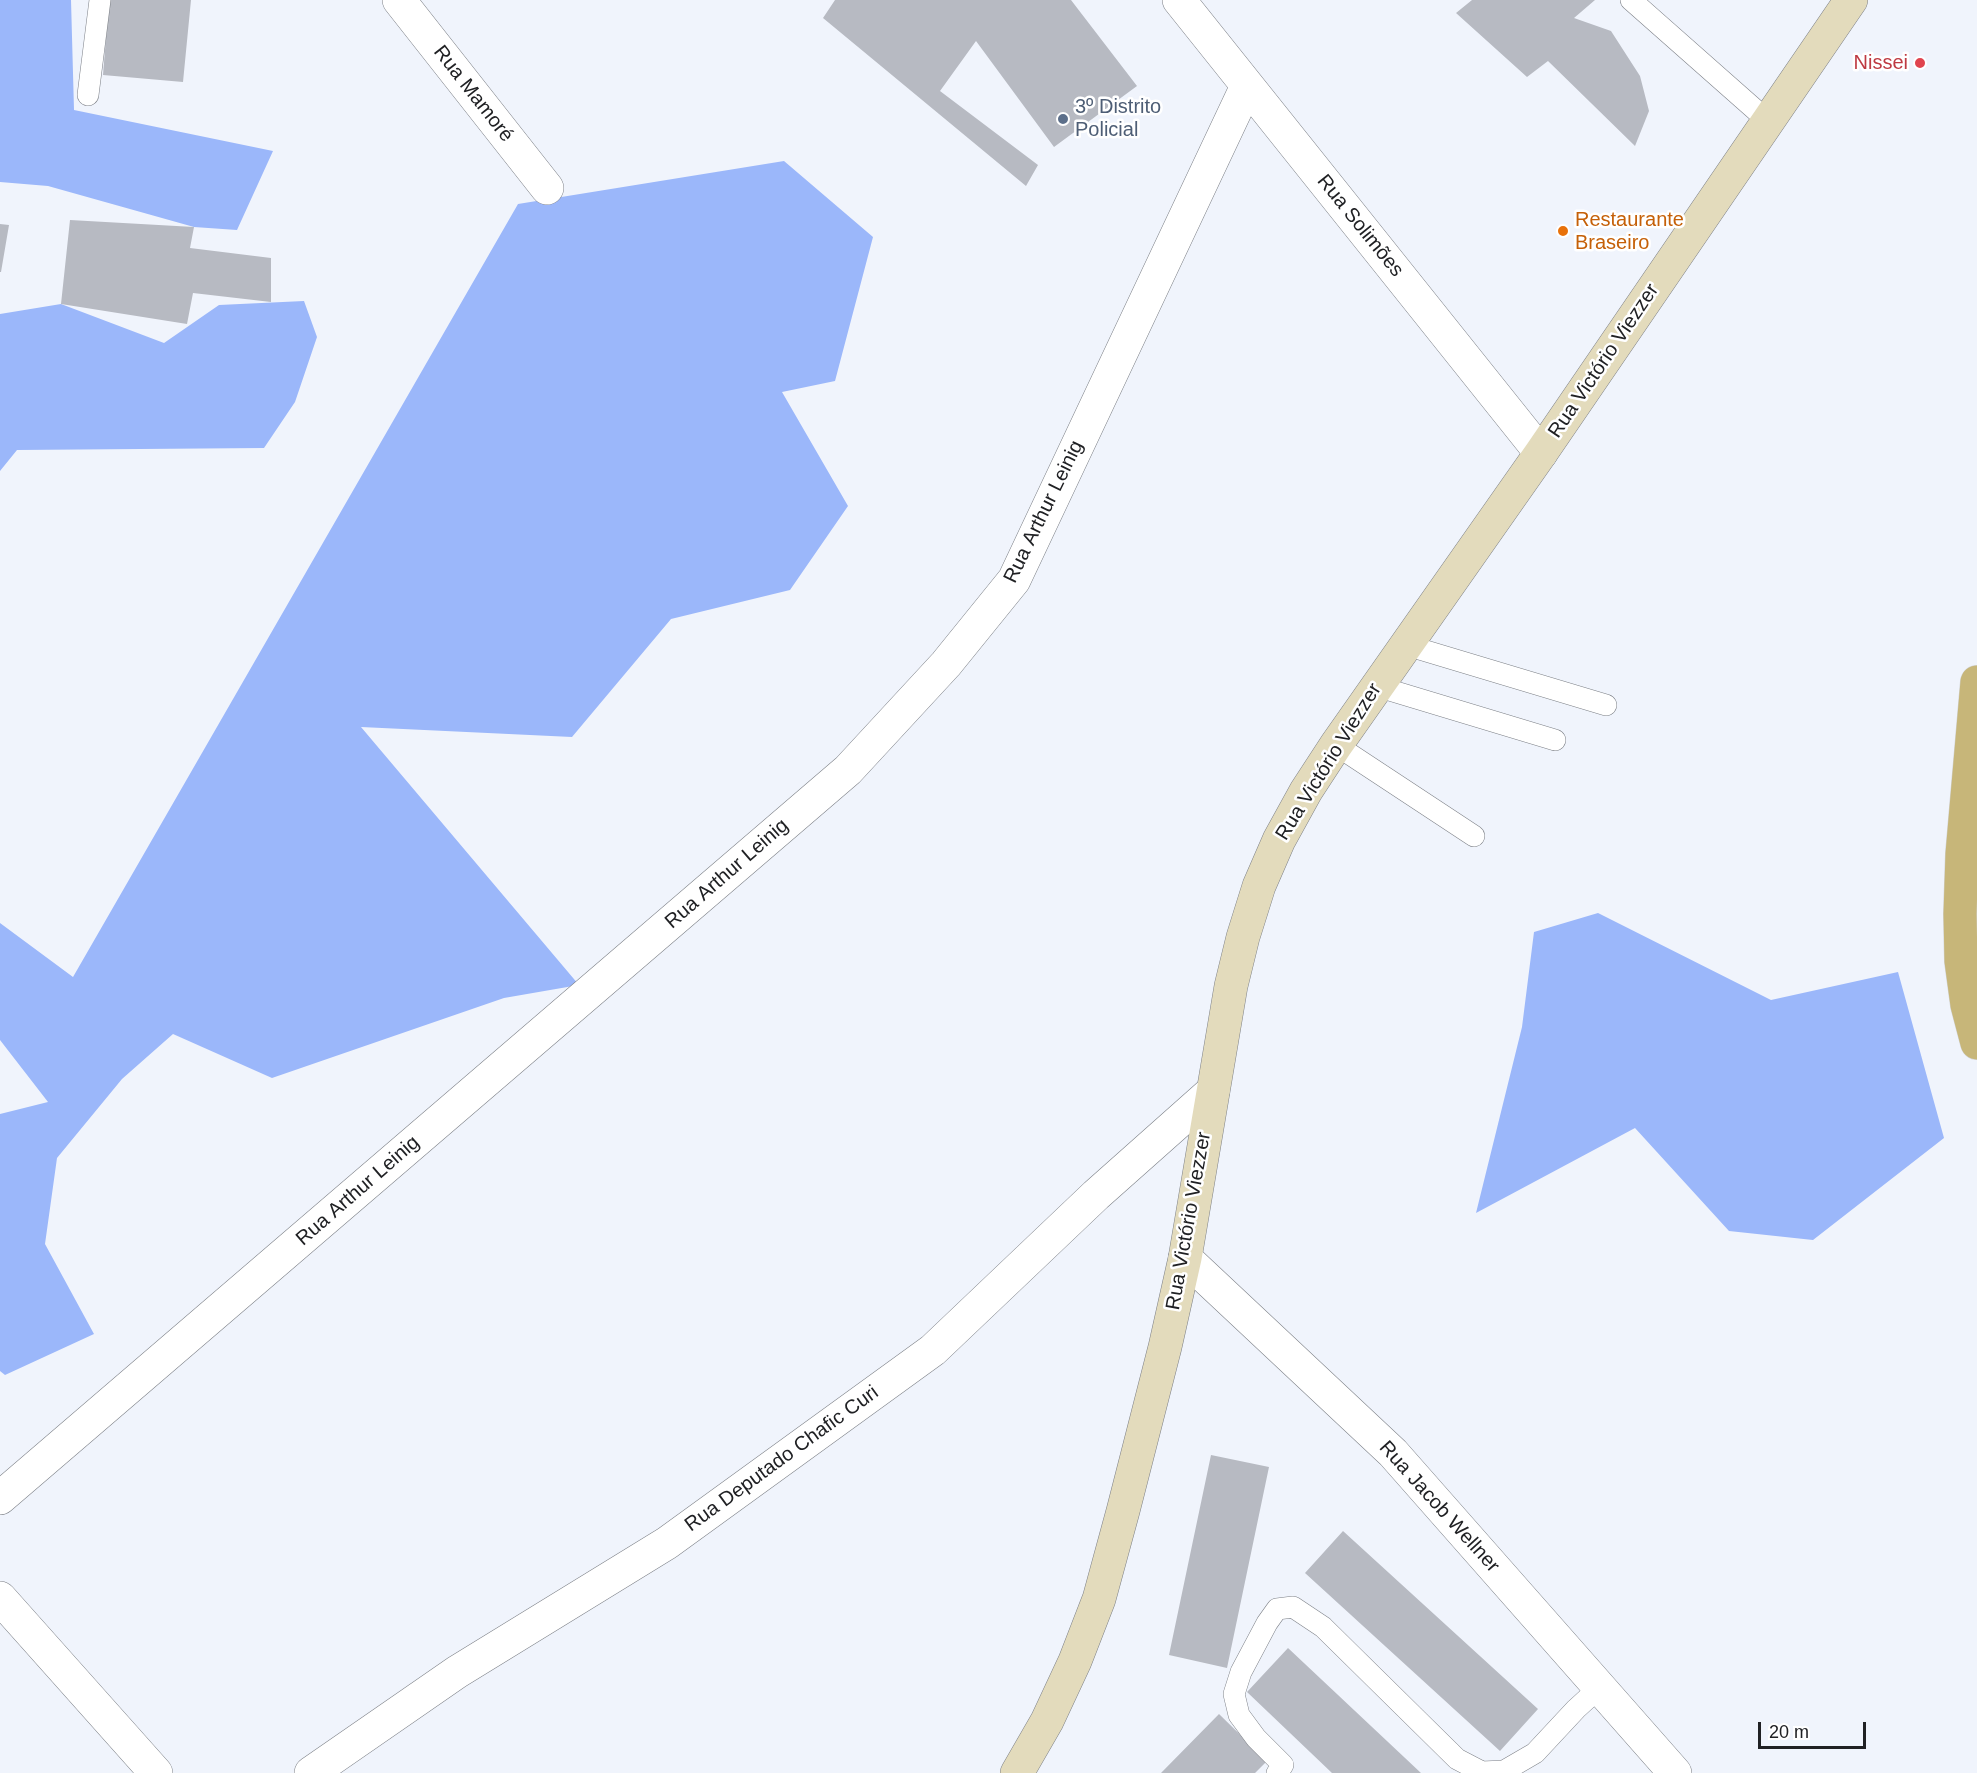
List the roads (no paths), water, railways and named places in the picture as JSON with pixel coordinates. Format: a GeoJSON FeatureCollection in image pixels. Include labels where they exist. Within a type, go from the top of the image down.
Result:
{"type":"FeatureCollection","features":[{"type":"Feature","properties":{"kind":"main road"},"geometry":{"type":"LineString","coordinates":[[1977,682],[1962,854],[1960,914],[1961,961],[1967,1005],[1977,1043]]}},
{"type":"Feature","properties":{"kind":"street","name":"Rua Mamoré"},"geometry":{"type":"LineString","coordinates":[[399,0],[547,188]]}},
{"type":"Feature","properties":{"kind":"street","name":"Rua Solimões"},"geometry":{"type":"LineString","coordinates":[[1179,0],[1541,453]]}},
{"type":"Feature","properties":{"kind":"street","name":"Rua Victório Viezzer"},"geometry":{"type":"LineString","coordinates":[[1017,1773],[1047,1721],[1075,1660],[1099,1599],[1149,1413],[1185,1258],[1231,986],[1259,886],[1284,831],[1336,744],[1541,453],[1851,0]]}},
{"type":"Feature","properties":{"kind":"street","name":"Rua Arthur Leinig"},"geometry":{"type":"LineString","coordinates":[[0,1498],[848,770],[946,664],[1014,580],[1247,86]]}},
{"type":"Feature","properties":{"kind":"street","name":"Rua Deputado Chafic Curi"},"geometry":{"type":"LineString","coordinates":[[310,1773],[457,1672],[667,1543],[933,1350],[1096,1195],[1213,1091]]}},
{"type":"Feature","properties":{"kind":"street","name":"Rua Jacob Wellner"},"geometry":{"type":"LineString","coordinates":[[1185,1258],[1393,1453],[1675,1773]]}},
{"type":"Feature","properties":{"kind":"street"},"geometry":{"type":"LineString","coordinates":[[0,1598],[156,1773]]}},
{"type":"Feature","properties":{"kind":"lane"},"geometry":{"type":"LineString","coordinates":[[88,95],[100,0]]}},
{"type":"Feature","properties":{"kind":"lane"},"geometry":{"type":"LineString","coordinates":[[1630,0],[1768,121]]}},
{"type":"Feature","properties":{"kind":"lane"},"geometry":{"type":"LineString","coordinates":[[1406,645],[1606,705]]}},
{"type":"Feature","properties":{"kind":"lane"},"geometry":{"type":"LineString","coordinates":[[1376,686],[1555,740]]}},
{"type":"Feature","properties":{"kind":"lane"},"geometry":{"type":"LineString","coordinates":[[1336,744],[1474,836]]}},
{"type":"Feature","properties":{"kind":"lane"},"geometry":{"type":"LineString","coordinates":[[1283,1770],[1239,1715],[1234,1694],[1241,1672],[1277,1609],[1293,1607],[1323,1627],[1457,1760],[1482,1772],[1504,1771],[1535,1753],[1599,1688]]}},
{"type":"Feature","properties":{"kind":"place","name":"Nissei"},"geometry":{"type":"Point","coordinates":[1920,63]}},
{"type":"Feature","properties":{"kind":"place","name":"3º Distrito Policial"},"geometry":{"type":"Point","coordinates":[1063,119]}},
{"type":"Feature","properties":{"kind":"place","name":"Restaurante Braseiro"},"geometry":{"type":"Point","coordinates":[1563,231]}}]}
